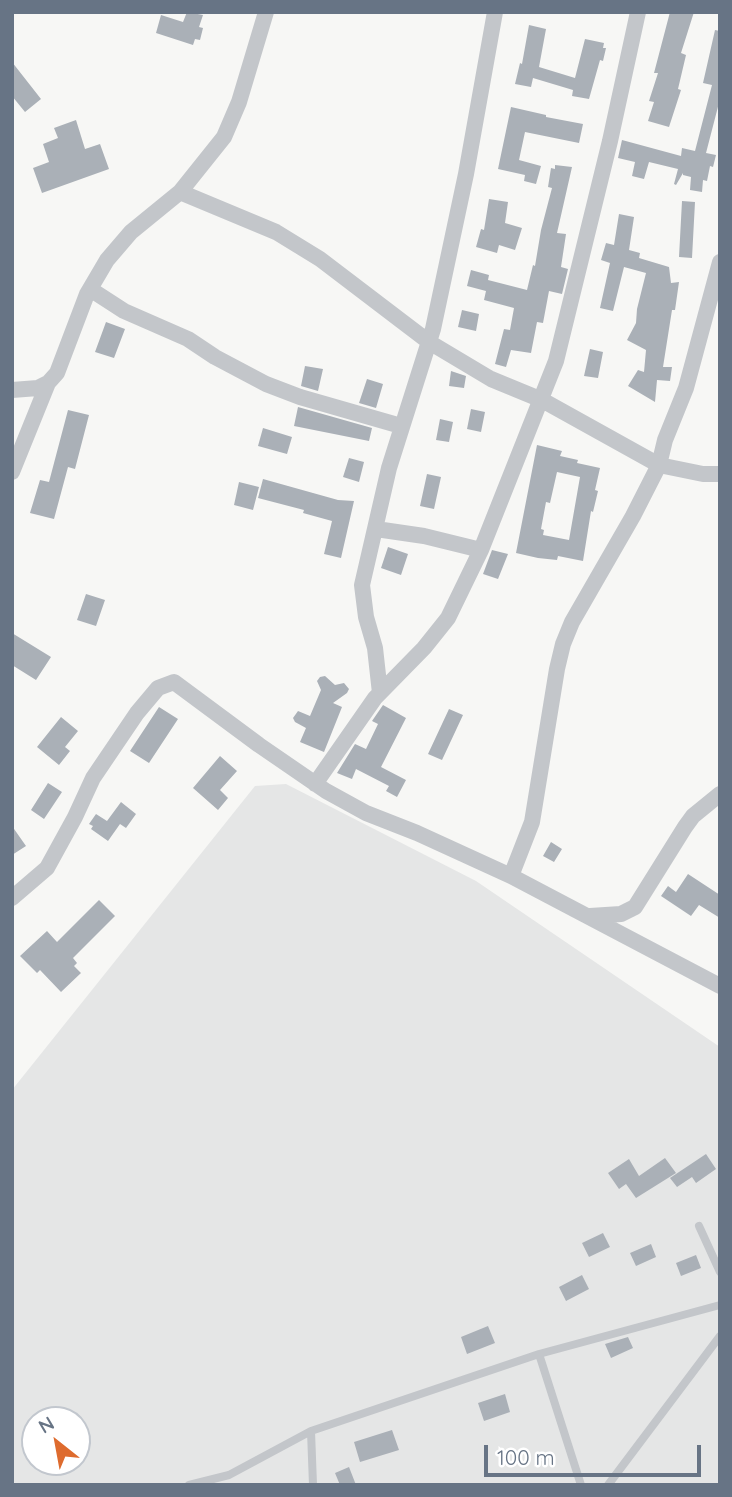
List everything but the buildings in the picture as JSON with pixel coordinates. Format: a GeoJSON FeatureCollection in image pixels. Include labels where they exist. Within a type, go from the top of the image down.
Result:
{"type":"FeatureCollection","features":[{"type":"Feature","properties":{"kind":"street"},"geometry":{"type":"LineString","coordinates":[[12,472],[48,383],[57,373],[66,352],[90,289],[107,260],[131,232],[180,192],[224,137],[239,103],[266,12]]}},
{"type":"Feature","properties":{"kind":"street"},"geometry":{"type":"LineString","coordinates":[[380,693],[375,648],[364,608],[362,585],[401,426],[429,342],[466,174],[495,12]]}},
{"type":"Feature","properties":{"kind":"street"},"geometry":{"type":"LineString","coordinates":[[315,784],[380,693],[424,648],[448,618],[481,550],[556,361],[610,141],[638,12]]}},
{"type":"Feature","properties":{"kind":"street"},"geometry":{"type":"LineString","coordinates":[[180,192],[265,228],[320,259],[429,342],[492,379],[542,400],[659,465],[703,474],[720,474]]}},
{"type":"Feature","properties":{"kind":"street"},"geometry":{"type":"LineString","coordinates":[[511,876],[532,822],[557,669],[564,644],[572,622],[659,465],[665,440],[691,373],[720,262]]}},
{"type":"Feature","properties":{"kind":"street"},"geometry":{"type":"LineString","coordinates":[[90,289],[142,320],[188,339],[266,384],[300,397],[401,426]]}},
{"type":"Feature","properties":{"kind":"street"},"geometry":{"type":"LineString","coordinates":[[12,390],[38,388],[48,383]]}},
{"type":"Feature","properties":{"kind":"street"},"geometry":{"type":"LineString","coordinates":[[376,529],[424,536],[481,550]]}},
{"type":"Feature","properties":{"kind":"street"},"geometry":{"type":"LineString","coordinates":[[12,898],[47,868],[93,778],[137,713],[163,684],[174,682],[315,784],[366,813],[511,876],[720,986]]}},
{"type":"Feature","properties":{"kind":"street"},"geometry":{"type":"LineString","coordinates":[[587,916],[621,914],[635,907],[657,868],[693,816],[720,794]]}},
{"type":"Feature","properties":{"kind":"lane"},"geometry":{"type":"LineString","coordinates":[[699,1226],[720,1272]]}},
{"type":"Feature","properties":{"kind":"lane"},"geometry":{"type":"LineString","coordinates":[[189,1485],[229,1475],[311,1431],[539,1354],[720,1305]]}},
{"type":"Feature","properties":{"kind":"lane"},"geometry":{"type":"LineString","coordinates":[[608,1485],[720,1336]]}},
{"type":"Feature","properties":{"kind":"lane"},"geometry":{"type":"LineString","coordinates":[[539,1354],[581,1485]]}},
{"type":"Feature","properties":{"kind":"lane"},"geometry":{"type":"LineString","coordinates":[[311,1431],[313,1485]]}},
{"type":"Feature","properties":{"kind":"shaded area"},"geometry":{"type":"Polygon","coordinates":[[[286,784],[476,881],[720,1047],[720,1485],[12,1485],[12,1090],[255,786],[286,784]]]}}]}
